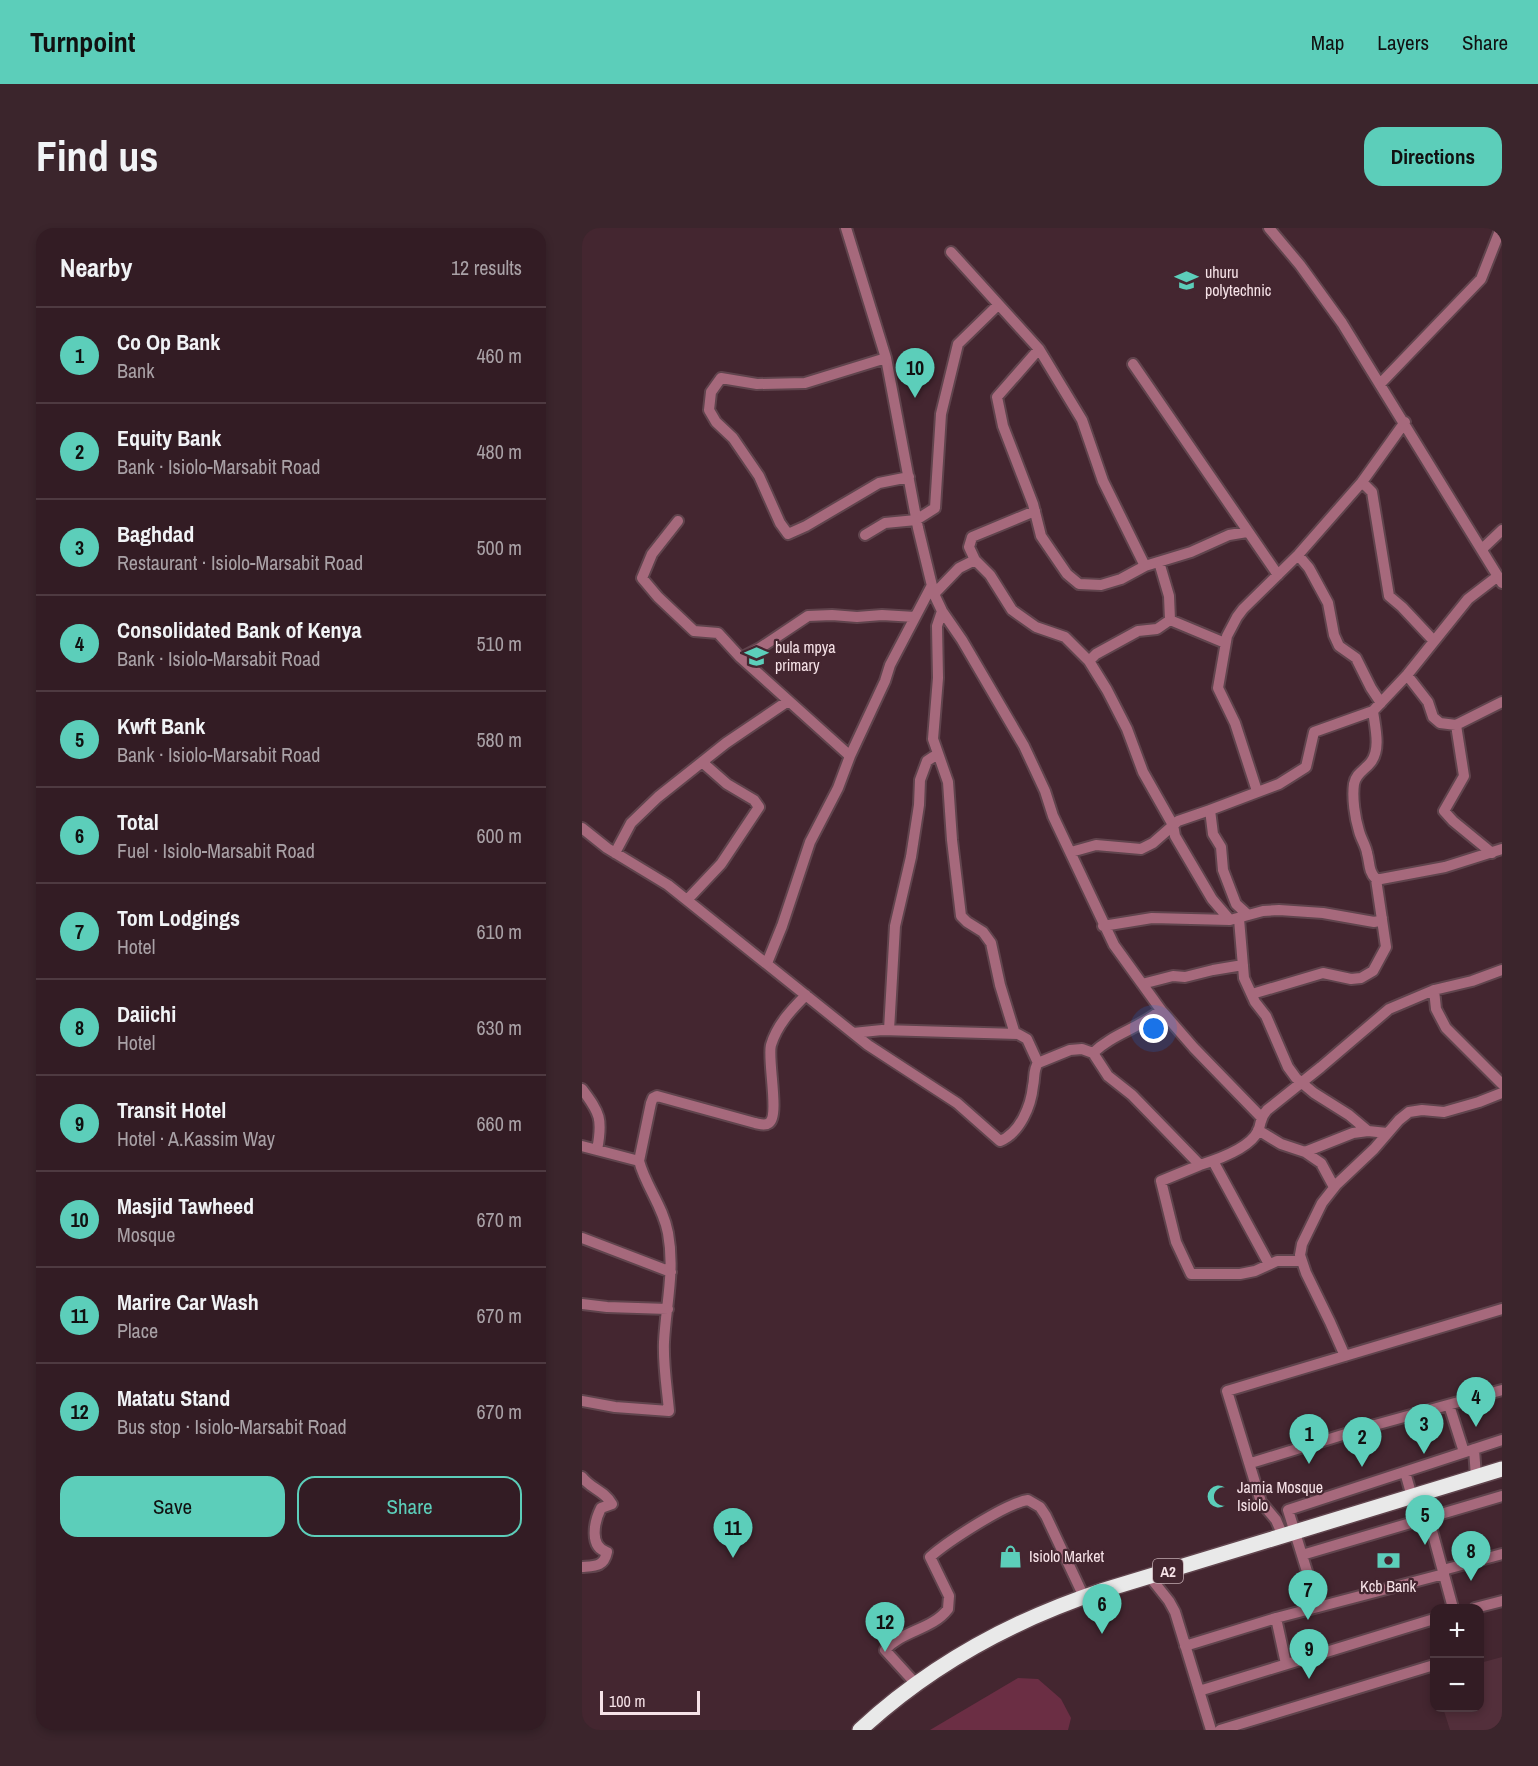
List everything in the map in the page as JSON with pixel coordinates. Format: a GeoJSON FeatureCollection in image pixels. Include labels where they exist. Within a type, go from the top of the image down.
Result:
{"type":"FeatureCollection","features":[{"type":"Feature","properties":{"kind":"highway","name":"A2"},"geometry":{"type":"LineString","coordinates":[[860,1730],[892,1701],[994,1635],[1084,1597],[1502,1468]]}},
{"type":"Feature","properties":{"kind":"street"},"geometry":{"type":"LineString","coordinates":[[846,228],[886,358],[916,520],[932,590],[942,611],[962,640],[1024,746],[1103,926],[1120,955],[1161,1010],[1194,1048],[1261,1117]]}},
{"type":"Feature","properties":{"kind":"street"},"geometry":{"type":"LineString","coordinates":[[1071,852],[1096,845],[1141,849],[1153,843],[1184,818],[1279,784],[1306,767],[1312,736],[1317,730],[1377,707],[1407,675],[1468,599],[1500,579],[1405,422],[1324,296],[1269,228]]}},
{"type":"Feature","properties":{"kind":"street"},"geometry":{"type":"LineString","coordinates":[[1380,384],[1481,279],[1501,228]]}},
{"type":"Feature","properties":{"kind":"street"},"geometry":{"type":"LineString","coordinates":[[951,252],[1039,349],[1082,420],[1103,481],[1145,566]]}},
{"type":"Feature","properties":{"kind":"street"},"geometry":{"type":"LineString","coordinates":[[865,535],[885,523],[916,520],[935,508],[941,414],[958,344],[998,305]]}},
{"type":"Feature","properties":{"kind":"street"},"geometry":{"type":"LineString","coordinates":[[1039,349],[997,398],[1003,426],[1035,511],[1041,536],[1067,574],[1079,584],[1101,585],[1121,579],[1145,566],[1191,552],[1229,536],[1247,532]]}},
{"type":"Feature","properties":{"kind":"street"},"geometry":{"type":"LineString","coordinates":[[886,358],[805,383],[757,384],[721,378],[711,392],[709,410],[716,422],[733,438],[759,476],[780,523],[788,534],[806,526],[879,483],[909,477]]}},
{"type":"Feature","properties":{"kind":"street"},"geometry":{"type":"LineString","coordinates":[[1133,364],[1278,575]]}},
{"type":"Feature","properties":{"kind":"street"},"geometry":{"type":"LineString","coordinates":[[1257,791],[1235,723],[1219,693],[1218,682],[1222,674],[1225,644],[1237,617],[1298,555],[1362,482],[1405,422]]}},
{"type":"Feature","properties":{"kind":"street"},"geometry":{"type":"LineString","coordinates":[[1362,482],[1372,492],[1389,596],[1433,640]]}},
{"type":"Feature","properties":{"kind":"street"},"geometry":{"type":"LineString","coordinates":[[1035,511],[972,537],[969,547],[975,560],[990,575],[1012,610],[1036,627],[1065,637],[1089,661],[1127,729],[1143,772],[1173,825],[1178,841],[1208,892],[1239,918]]}},
{"type":"Feature","properties":{"kind":"street"},"geometry":{"type":"LineString","coordinates":[[678,521],[652,554],[642,578],[658,597],[694,631],[718,633],[740,657],[850,756]]}},
{"type":"Feature","properties":{"kind":"street"},"geometry":{"type":"LineString","coordinates":[[1482,549],[1502,530]]}},
{"type":"Feature","properties":{"kind":"street"},"geometry":{"type":"LineString","coordinates":[[1252,994],[1323,973],[1351,979],[1369,974],[1378,965],[1386,947],[1376,879],[1370,872],[1367,853],[1359,831],[1354,792],[1356,777],[1371,762],[1376,752],[1377,707],[1356,658],[1339,646],[1334,636],[1328,603],[1309,568],[1298,555]]}},
{"type":"Feature","properties":{"kind":"street"},"geometry":{"type":"LineString","coordinates":[[767,963],[810,842],[838,788],[890,665],[932,590],[959,568],[975,560]]}},
{"type":"Feature","properties":{"kind":"street"},"geometry":{"type":"LineString","coordinates":[[1159,562],[1169,596],[1170,620]]}},
{"type":"Feature","properties":{"kind":"street"},"geometry":{"type":"LineString","coordinates":[[942,611],[938,626],[938,678],[933,739],[946,774],[949,790],[952,840],[962,916],[983,932],[991,943],[1000,985],[1015,1034]]}},
{"type":"Feature","properties":{"kind":"street"},"geometry":{"type":"LineString","coordinates":[[740,657],[760,648],[808,616],[915,617]]}},
{"type":"Feature","properties":{"kind":"street"},"geometry":{"type":"LineString","coordinates":[[1089,661],[1096,654],[1138,631],[1157,628],[1170,620]]}},
{"type":"Feature","properties":{"kind":"street"},"geometry":{"type":"LineString","coordinates":[[1170,620],[1225,644]]}},
{"type":"Feature","properties":{"kind":"street"},"geometry":{"type":"LineString","coordinates":[[1407,675],[1428,702],[1436,721],[1449,726],[1456,725],[1502,702]]}},
{"type":"Feature","properties":{"kind":"street"},"geometry":{"type":"LineString","coordinates":[[615,853],[625,832],[639,815],[726,743],[788,701]]}},
{"type":"Feature","properties":{"kind":"street"},"geometry":{"type":"LineString","coordinates":[[1456,725],[1464,776],[1444,811],[1453,821],[1497,851]]}},
{"type":"Feature","properties":{"kind":"street"},"geometry":{"type":"LineString","coordinates":[[889,1030],[894,933],[913,847],[920,780],[927,761],[938,756]]}},
{"type":"Feature","properties":{"kind":"street"},"geometry":{"type":"LineString","coordinates":[[687,900],[721,864],[759,807],[754,800],[727,784],[702,762]]}},
{"type":"Feature","properties":{"kind":"street"},"geometry":{"type":"LineString","coordinates":[[1209,810],[1213,834],[1221,847],[1223,870],[1236,903],[1244,978],[1266,1016],[1288,1067],[1301,1082],[1368,1131]]}},
{"type":"Feature","properties":{"kind":"street"},"geometry":{"type":"LineString","coordinates":[[582,828],[615,853],[656,877],[687,900],[853,1033],[903,1069],[957,1103],[1000,1141],[1012,1132],[1027,1112],[1032,1098],[1035,1069],[1038,1063],[1042,1059],[1070,1050],[1082,1049],[1093,1053],[1108,1076],[1138,1102],[1200,1166]]}},
{"type":"Feature","properties":{"kind":"street"},"geometry":{"type":"LineString","coordinates":[[1376,879],[1445,867],[1497,851]]}},
{"type":"Feature","properties":{"kind":"street"},"geometry":{"type":"LineString","coordinates":[[1103,926],[1152,918],[1239,918],[1279,910],[1323,913],[1374,922],[1382,918]]}},
{"type":"Feature","properties":{"kind":"street"},"geometry":{"type":"LineString","coordinates":[[1142,984],[1173,976],[1185,977],[1243,966]]}},
{"type":"Feature","properties":{"kind":"street"},"geometry":{"type":"LineString","coordinates":[[1301,1261],[1277,1261],[1255,1271],[1240,1274],[1191,1274],[1176,1242],[1161,1181],[1213,1161],[1253,1138],[1258,1130],[1261,1117],[1379,1016],[1401,1002],[1502,970]]}},
{"type":"Feature","properties":{"kind":"street"},"geometry":{"type":"LineString","coordinates":[[1434,990],[1436,1009],[1446,1028],[1502,1084]]}},
{"type":"Feature","properties":{"kind":"street"},"geometry":{"type":"LineString","coordinates":[[582,1401],[615,1407],[669,1411],[664,1342],[671,1272],[669,1236],[664,1216],[657,1199],[645,1181],[639,1161],[653,1098],[657,1096],[765,1125],[770,1123],[773,1096],[770,1048],[783,1020],[806,995]]}},
{"type":"Feature","properties":{"kind":"street"},"geometry":{"type":"LineString","coordinates":[[1093,1053],[1112,1039],[1148,1021],[1161,1010]]}},
{"type":"Feature","properties":{"kind":"street"},"geometry":{"type":"LineString","coordinates":[[853,1033],[889,1030],[1023,1035],[1038,1063]]}},
{"type":"Feature","properties":{"kind":"street"},"geometry":{"type":"LineString","coordinates":[[582,1089],[594,1104],[599,1116],[600,1138],[597,1150]]}},
{"type":"Feature","properties":{"kind":"street"},"geometry":{"type":"LineString","coordinates":[[1345,1356],[1301,1261],[1300,1250],[1322,1203],[1334,1187],[1409,1112],[1422,1110],[1444,1112],[1502,1093]]}},
{"type":"Feature","properties":{"kind":"street"},"geometry":{"type":"LineString","coordinates":[[1258,1130],[1281,1144],[1305,1152],[1321,1163],[1334,1187]]}},
{"type":"Feature","properties":{"kind":"street"},"geometry":{"type":"LineString","coordinates":[[1305,1152],[1353,1132],[1387,1133]]}},
{"type":"Feature","properties":{"kind":"street"},"geometry":{"type":"LineString","coordinates":[[582,1146],[639,1161]]}},
{"type":"Feature","properties":{"kind":"street"},"geometry":{"type":"LineString","coordinates":[[1213,1161],[1269,1264]]}},
{"type":"Feature","properties":{"kind":"street"},"geometry":{"type":"LineString","coordinates":[[582,1238],[671,1272]]}},
{"type":"Feature","properties":{"kind":"street"},"geometry":{"type":"LineString","coordinates":[[582,1304],[607,1308],[668,1309]]}},
{"type":"Feature","properties":{"kind":"street"},"geometry":{"type":"LineString","coordinates":[[1318,1607],[1302,1555],[1289,1534],[1261,1502],[1251,1463],[1227,1391],[1502,1309]]}},
{"type":"Feature","properties":{"kind":"street"},"geometry":{"type":"LineString","coordinates":[[1251,1463],[1375,1425],[1502,1390]]}},
{"type":"Feature","properties":{"kind":"street"},"geometry":{"type":"LineString","coordinates":[[1449,1405],[1469,1451],[1476,1477]]}},
{"type":"Feature","properties":{"kind":"street"},"geometry":{"type":"LineString","coordinates":[[1289,1534],[1288,1510],[1502,1440]]}},
{"type":"Feature","properties":{"kind":"street"},"geometry":{"type":"LineString","coordinates":[[1405,1472],[1429,1519],[1452,1604]]}},
{"type":"Feature","properties":{"kind":"street"},"geometry":{"type":"LineString","coordinates":[[582,1478],[589,1485],[604,1493],[612,1504],[601,1508],[595,1530],[596,1545],[600,1550],[607,1552],[605,1559],[598,1565],[582,1567]]}},
{"type":"Feature","properties":{"kind":"street"},"geometry":{"type":"LineString","coordinates":[[1302,1555],[1502,1496]]}},
{"type":"Feature","properties":{"kind":"street"},"geometry":{"type":"LineString","coordinates":[[916,1684],[885,1650],[903,1635],[937,1620],[948,1609],[949,1596],[930,1557],[949,1542],[1005,1508],[1028,1500],[1040,1507],[1084,1597]]}},
{"type":"Feature","properties":{"kind":"street"},"geometry":{"type":"LineString","coordinates":[[1185,1646],[1502,1554]]}},
{"type":"Feature","properties":{"kind":"street"},"geometry":{"type":"LineString","coordinates":[[1150,1577],[1173,1608],[1211,1730]]}},
{"type":"Feature","properties":{"kind":"street"},"geometry":{"type":"LineString","coordinates":[[1484,1606],[1502,1601]]}},
{"type":"Feature","properties":{"kind":"street"},"geometry":{"type":"LineString","coordinates":[[1276,1618],[1286,1664]]}},
{"type":"Feature","properties":{"kind":"street"},"geometry":{"type":"LineString","coordinates":[[1199,1691],[1430,1620]]}},
{"type":"Feature","properties":{"kind":"street"},"geometry":{"type":"LineString","coordinates":[[1221,1730],[1430,1666]]}},
{"type":"Feature","properties":{"kind":"shaded area"},"geometry":{"type":"Polygon","coordinates":[[[1502,1657],[1502,1730],[1450,1730],[1444,1712],[1484,1712],[1484,1662],[1502,1657]]]}},
{"type":"Feature","properties":{"kind":"shaded area"},"geometry":{"type":"Polygon","coordinates":[[[1018,1678],[1038,1679],[1061,1699],[1071,1718],[1068,1730],[930,1730],[1018,1678]]]}},
{"type":"Feature","properties":{"kind":"place","name":"uhuru polytechnic"},"geometry":{"type":"Point","coordinates":[1187,281]}},
{"type":"Feature","properties":{"kind":"place","name":"Masjid Tawheed"},"geometry":{"type":"Point","coordinates":[915,398]}},
{"type":"Feature","properties":{"kind":"place","name":"bula mpya primary"},"geometry":{"type":"Point","coordinates":[757,656]}},
{"type":"Feature","properties":{"kind":"place","name":"Consolidated Bank of Kenya"},"geometry":{"type":"Point","coordinates":[1476,1427]}},
{"type":"Feature","properties":{"kind":"place","name":"Baghdad"},"geometry":{"type":"Point","coordinates":[1424,1454]}},
{"type":"Feature","properties":{"kind":"place","name":"Co Op Bank"},"geometry":{"type":"Point","coordinates":[1309,1464]}},
{"type":"Feature","properties":{"kind":"place","name":"Equity Bank"},"geometry":{"type":"Point","coordinates":[1362,1467]}},
{"type":"Feature","properties":{"kind":"place","name":"Jamia Mosque Isiolo"},"geometry":{"type":"Point","coordinates":[1219,1496]}},
{"type":"Feature","properties":{"kind":"place","name":"Kwft Bank"},"geometry":{"type":"Point","coordinates":[1425,1545]}},
{"type":"Feature","properties":{"kind":"place","name":"Isiolo Market"},"geometry":{"type":"Point","coordinates":[1011,1556]}},
{"type":"Feature","properties":{"kind":"place","name":"Marire Car Wash"},"geometry":{"type":"Point","coordinates":[733,1558]}},
{"type":"Feature","properties":{"kind":"place","name":"Kcb Bank"},"geometry":{"type":"Point","coordinates":[1388,1561]}},
{"type":"Feature","properties":{"kind":"place","name":"Daiichi"},"geometry":{"type":"Point","coordinates":[1471,1581]}},
{"type":"Feature","properties":{"kind":"place","name":"Tom Lodgings"},"geometry":{"type":"Point","coordinates":[1308,1620]}},
{"type":"Feature","properties":{"kind":"place","name":"Total"},"geometry":{"type":"Point","coordinates":[1102,1634]}},
{"type":"Feature","properties":{"kind":"place","name":"Matatu Stand"},"geometry":{"type":"Point","coordinates":[885,1652]}},
{"type":"Feature","properties":{"kind":"place","name":"Transit Hotel"},"geometry":{"type":"Point","coordinates":[1309,1679]}}]}
